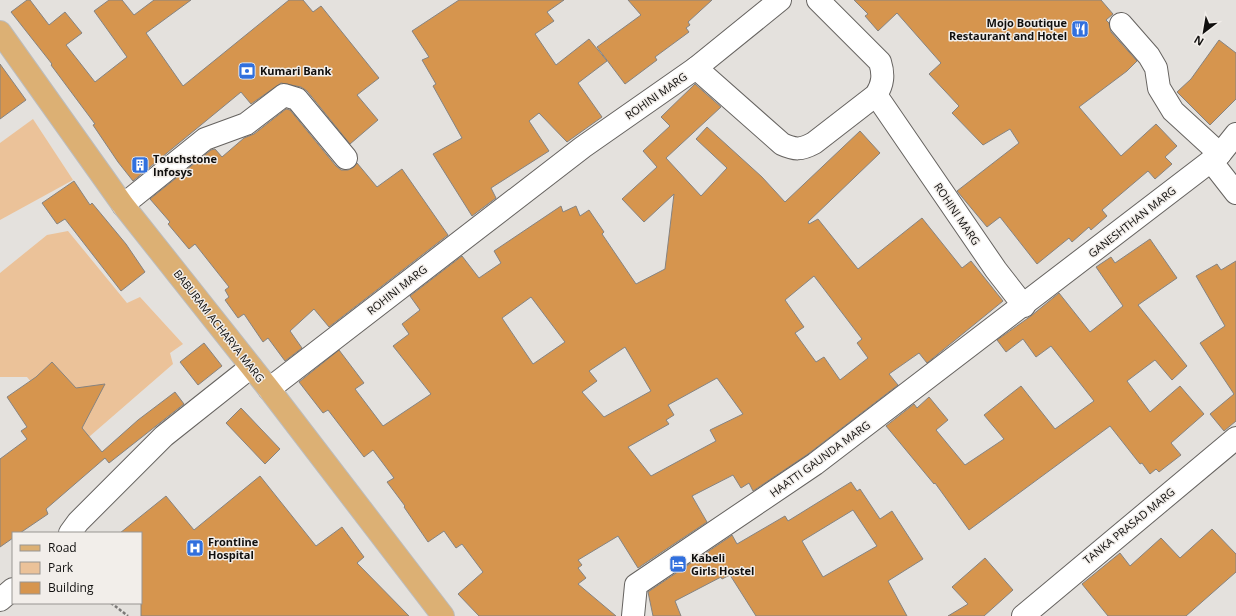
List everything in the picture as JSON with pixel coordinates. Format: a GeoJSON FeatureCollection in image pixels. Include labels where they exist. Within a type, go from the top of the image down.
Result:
{"type":"FeatureCollection","features":[{"type":"Feature","properties":{"kind":"main road","name":"BABURAM ACHARYA MARG"},"geometry":{"type":"LineString","coordinates":[[0,32],[123,205],[269,389],[443,616]]}},
{"type":"Feature","properties":{"kind":"street"},"geometry":{"type":"LineString","coordinates":[[696,68],[780,0]]}},
{"type":"Feature","properties":{"kind":"street"},"geometry":{"type":"LineString","coordinates":[[818,0],[880,62],[883,74],[881,87],[876,95]]}},
{"type":"Feature","properties":{"kind":"street"},"geometry":{"type":"LineString","coordinates":[[1121,24],[1148,56],[1156,68],[1159,88],[1173,111],[1216,158],[1236,193]]}},
{"type":"Feature","properties":{"kind":"street","name":"ROHINI MARG"},"geometry":{"type":"LineString","coordinates":[[269,389],[584,147],[696,68],[782,144],[794,149],[803,149],[814,144],[876,95],[996,270],[1024,306]]}},
{"type":"Feature","properties":{"kind":"street"},"geometry":{"type":"LineString","coordinates":[[123,205],[205,139],[246,124],[284,95],[297,99],[346,158]]}},
{"type":"Feature","properties":{"kind":"street","name":"GANESHTHAN MARG"},"geometry":{"type":"LineString","coordinates":[[1024,306],[1216,158],[1236,134]]}},
{"type":"Feature","properties":{"kind":"street","name":"HAATTI GAUNDA MARG"},"geometry":{"type":"LineString","coordinates":[[633,616],[636,585],[815,464],[1024,306]]}},
{"type":"Feature","properties":{"kind":"street"},"geometry":{"type":"LineString","coordinates":[[71,532],[78,522],[164,436],[251,367]]}},
{"type":"Feature","properties":{"kind":"street","name":"TANKA PRASAD MARG"},"geometry":{"type":"LineString","coordinates":[[1023,616],[1236,438]]}},
{"type":"Feature","properties":{"kind":"street"},"geometry":{"type":"LineString","coordinates":[[0,600],[12,590]]}},
{"type":"Feature","properties":{"kind":"path"},"geometry":{"type":"LineString","coordinates":[[112,604],[128,616]]}},
{"type":"Feature","properties":{"kind":"green space"},"geometry":{"type":"Polygon","coordinates":[[[33,119],[73,180],[0,220],[0,143],[33,119]]]}},
{"type":"Feature","properties":{"kind":"green space"},"geometry":{"type":"Polygon","coordinates":[[[68,231],[127,303],[140,297],[183,344],[170,353],[173,364],[82,443],[27,377],[0,377],[0,273],[47,235],[68,231]]]}},
{"type":"Feature","properties":{"kind":"building"},"geometry":{"type":"Polygon","coordinates":[[[27,0],[30,0],[49,25],[65,12],[82,33],[66,45],[95,82],[127,57],[94,11],[109,0],[122,0],[134,15],[154,0],[191,0],[146,33],[183,86],[289,0],[303,0],[313,12],[321,6],[379,78],[357,95],[378,120],[350,144],[307,91],[301,87],[281,83],[251,104],[241,92],[133,181],[118,162],[93,125],[95,124],[51,65],[52,64],[11,12],[27,0]]]}},
{"type":"Feature","properties":{"kind":"building"},"geometry":{"type":"Polygon","coordinates":[[[459,0],[564,0],[547,12],[554,21],[535,34],[556,65],[589,39],[607,61],[578,83],[602,117],[567,142],[539,113],[529,121],[549,151],[491,188],[496,198],[472,216],[433,154],[462,138],[433,86],[436,84],[422,60],[429,57],[412,31],[459,0]]]}},
{"type":"Feature","properties":{"kind":"building"},"geometry":{"type":"Polygon","coordinates":[[[628,0],[712,0],[688,22],[690,25],[686,28],[689,32],[655,57],[657,60],[625,84],[597,47],[641,15],[628,0]]]}},
{"type":"Feature","properties":{"kind":"building"},"geometry":{"type":"Polygon","coordinates":[[[854,0],[1101,0],[1113,14],[1106,20],[1109,23],[1111,32],[1137,61],[1127,71],[1079,107],[1121,156],[1156,124],[1177,146],[1165,157],[1172,164],[1155,179],[1148,171],[1102,210],[1107,216],[1091,230],[1089,227],[1072,242],[1069,238],[1037,264],[1000,217],[987,227],[957,191],[1019,143],[1010,129],[983,145],[952,113],[959,106],[929,74],[941,63],[897,13],[878,31],[865,16],[868,14],[854,0]]]}},
{"type":"Feature","properties":{"kind":"building"},"geometry":{"type":"Polygon","coordinates":[[[1219,40],[1236,53],[1236,99],[1210,125],[1177,92],[1191,79],[1219,40]]]}},
{"type":"Feature","properties":{"kind":"building"},"geometry":{"type":"Polygon","coordinates":[[[0,64],[26,100],[0,119],[0,64]]]}},
{"type":"Feature","properties":{"kind":"building"},"geometry":{"type":"Polygon","coordinates":[[[695,84],[721,107],[666,158],[701,196],[727,168],[696,139],[707,127],[762,177],[785,202],[860,131],[880,153],[808,222],[809,224],[818,219],[858,269],[922,218],[962,268],[971,261],[1003,301],[927,363],[919,353],[889,374],[898,385],[808,454],[753,491],[749,483],[741,488],[733,475],[692,496],[707,522],[638,568],[618,536],[578,560],[582,565],[578,568],[586,578],[578,584],[616,616],[479,616],[458,594],[483,572],[462,544],[456,548],[444,531],[428,542],[404,507],[405,506],[387,482],[394,478],[373,450],[364,457],[328,410],[323,413],[299,382],[339,350],[364,383],[355,389],[383,426],[431,394],[393,346],[409,334],[402,324],[420,310],[410,296],[462,256],[479,278],[501,263],[494,251],[561,206],[563,212],[576,206],[580,216],[589,210],[604,232],[602,234],[636,284],[665,269],[674,194],[644,222],[622,199],[657,167],[643,151],[670,126],[661,117],[695,84]],[[814,276],[785,300],[804,327],[795,333],[816,362],[824,357],[840,380],[868,358],[857,343],[862,339],[814,276]],[[531,297],[502,318],[533,364],[565,342],[531,297]],[[625,347],[589,371],[597,381],[582,392],[604,417],[651,391],[625,347]],[[717,378],[668,405],[674,415],[666,420],[669,424],[628,447],[651,476],[716,441],[710,430],[743,414],[717,378]]]}},
{"type":"Feature","properties":{"kind":"building"},"geometry":{"type":"Polygon","coordinates":[[[286,109],[290,110],[336,166],[341,170],[348,170],[354,167],[357,163],[377,187],[402,169],[448,235],[329,327],[314,309],[290,331],[302,348],[285,361],[268,338],[263,342],[244,314],[238,318],[225,300],[229,297],[225,290],[229,287],[195,244],[189,249],[168,224],[170,222],[150,199],[211,150],[215,149],[222,157],[244,138],[254,134],[286,109]]]}},
{"type":"Feature","properties":{"kind":"building"},"geometry":{"type":"Polygon","coordinates":[[[74,181],[90,205],[92,203],[126,244],[145,272],[121,291],[65,219],[57,224],[42,203],[74,181]]]}},
{"type":"Feature","properties":{"kind":"building"},"geometry":{"type":"Polygon","coordinates":[[[1150,239],[1177,278],[1138,305],[1187,366],[1172,380],[1155,360],[1127,381],[1150,412],[1180,386],[1204,414],[1171,443],[1181,455],[1159,472],[1156,469],[1150,474],[1142,463],[1140,464],[1110,426],[969,530],[935,483],[934,484],[886,426],[914,404],[917,408],[929,397],[948,420],[936,430],[965,465],[1004,439],[984,415],[1021,386],[1055,429],[1094,401],[1051,346],[1036,357],[1023,339],[1006,352],[997,340],[1031,316],[1059,293],[1090,332],[1123,306],[1096,267],[1111,257],[1115,263],[1150,239]]]}},
{"type":"Feature","properties":{"kind":"building"},"geometry":{"type":"Polygon","coordinates":[[[1236,261],[1236,421],[1224,431],[1210,414],[1234,394],[1200,343],[1225,326],[1196,276],[1217,264],[1221,270],[1236,261]]]}},
{"type":"Feature","properties":{"kind":"building"},"geometry":{"type":"Polygon","coordinates":[[[204,343],[222,366],[198,385],[180,362],[204,343]]]}},
{"type":"Feature","properties":{"kind":"building"},"geometry":{"type":"Polygon","coordinates":[[[52,362],[76,388],[105,384],[82,428],[102,452],[138,420],[175,392],[184,404],[109,463],[105,458],[46,509],[48,514],[21,532],[12,532],[12,539],[0,547],[0,459],[27,439],[21,431],[27,427],[7,397],[36,377],[52,362]]]}},
{"type":"Feature","properties":{"kind":"building"},"geometry":{"type":"Polygon","coordinates":[[[241,408],[280,449],[265,464],[226,423],[241,408]]]}},
{"type":"Feature","properties":{"kind":"building"},"geometry":{"type":"Polygon","coordinates":[[[260,476],[316,546],[342,527],[364,557],[357,563],[409,616],[141,616],[142,532],[121,532],[166,496],[194,530],[260,476]]]}},
{"type":"Feature","properties":{"kind":"building"},"geometry":{"type":"Polygon","coordinates":[[[851,482],[857,491],[860,489],[880,519],[892,511],[923,559],[888,581],[907,616],[756,616],[730,575],[722,579],[721,577],[675,601],[681,616],[653,616],[648,592],[732,535],[737,544],[785,516],[788,521],[851,482]],[[853,510],[802,541],[823,577],[877,546],[853,510]]]}},
{"type":"Feature","properties":{"kind":"building"},"geometry":{"type":"Polygon","coordinates":[[[1212,529],[1236,554],[1236,572],[1186,616],[1108,616],[1082,584],[1120,553],[1130,566],[1161,538],[1180,558],[1212,529]]]}},
{"type":"Feature","properties":{"kind":"building"},"geometry":{"type":"Polygon","coordinates":[[[985,558],[1013,590],[984,616],[948,616],[968,604],[952,587],[985,558]]]}},
{"type":"Feature","properties":{"kind":"place","name":"Mojo Boutique Restaurant and Hotel"},"geometry":{"type":"Point","coordinates":[1080,29]}},
{"type":"Feature","properties":{"kind":"place","name":"Kumari Bank"},"geometry":{"type":"Point","coordinates":[247,71]}},
{"type":"Feature","properties":{"kind":"place","name":"Touchstone Infosys"},"geometry":{"type":"Point","coordinates":[140,165]}},
{"type":"Feature","properties":{"kind":"place","name":"Frontline Hospital"},"geometry":{"type":"Point","coordinates":[195,548]}},
{"type":"Feature","properties":{"kind":"place","name":"Kabeli Girls Hostel"},"geometry":{"type":"Point","coordinates":[678,564]}}]}
